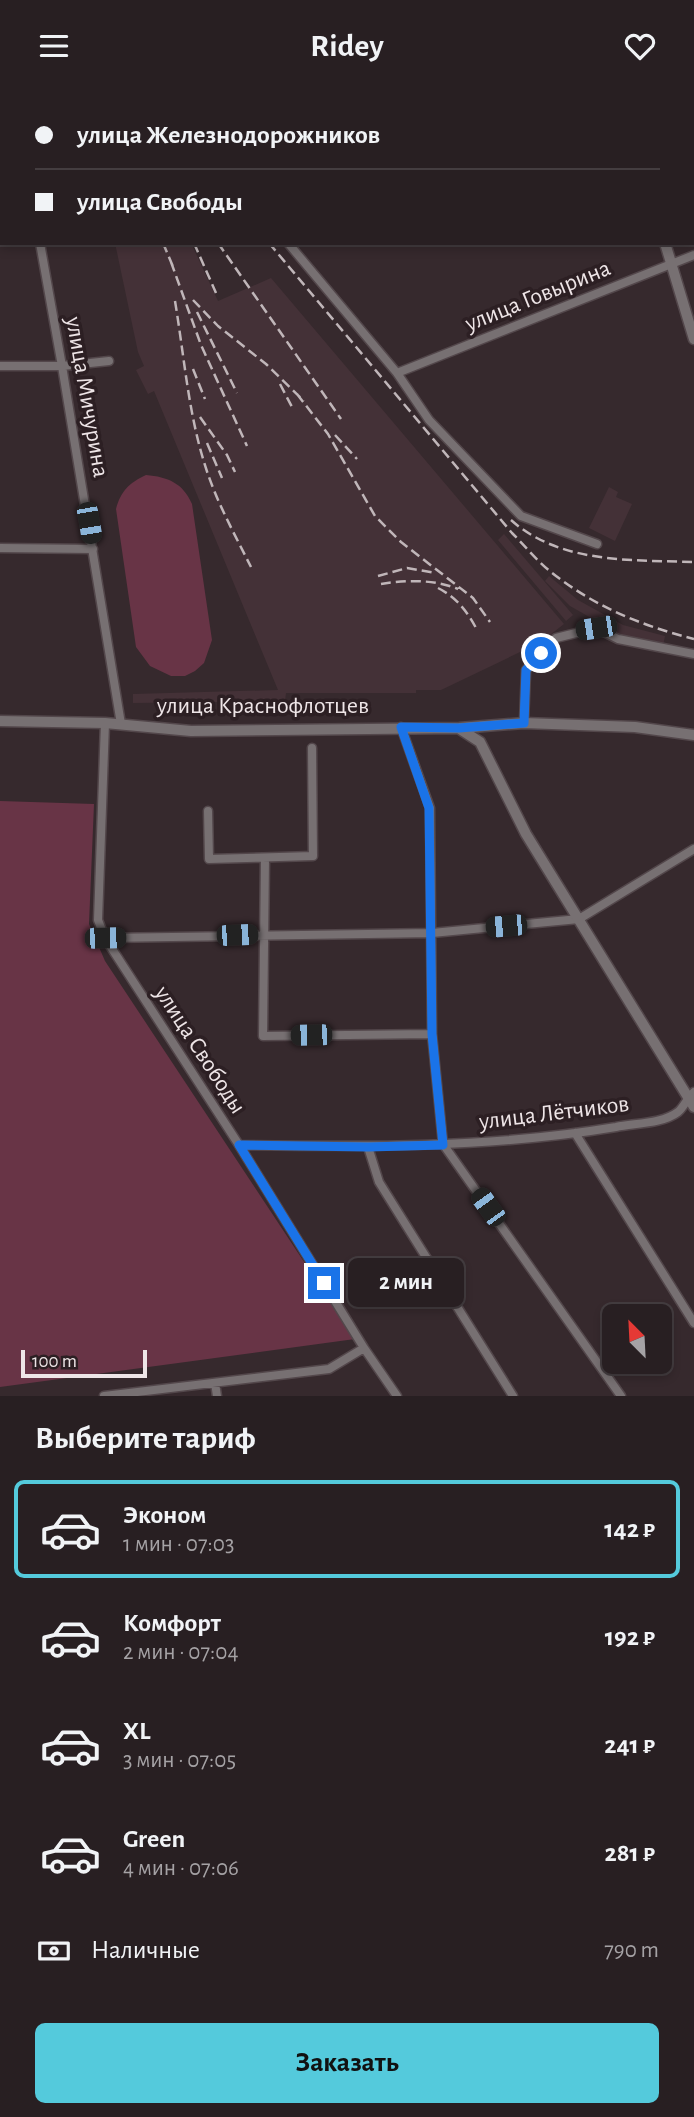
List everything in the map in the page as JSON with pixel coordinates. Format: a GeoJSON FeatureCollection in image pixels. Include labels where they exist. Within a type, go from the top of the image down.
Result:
{"type":"FeatureCollection","features":[{"type":"Feature","properties":{"kind":"street","name":"улица Мичурина"},"geometry":{"type":"LineString","coordinates":[[40,245],[121,724]]}},
{"type":"Feature","properties":{"kind":"street"},"geometry":{"type":"LineString","coordinates":[[290,245],[397,373],[429,420],[521,516],[597,544]]}},
{"type":"Feature","properties":{"kind":"street"},"geometry":{"type":"LineString","coordinates":[[666,245],[694,339]]}},
{"type":"Feature","properties":{"kind":"street","name":"улица Говырина"},"geometry":{"type":"LineString","coordinates":[[397,373],[694,255]]}},
{"type":"Feature","properties":{"kind":"street"},"geometry":{"type":"LineString","coordinates":[[0,366],[62,366],[108,361]]}},
{"type":"Feature","properties":{"kind":"street"},"geometry":{"type":"LineString","coordinates":[[0,548],[93,549]]}},
{"type":"Feature","properties":{"kind":"street"},"geometry":{"type":"LineString","coordinates":[[524,723],[526,670],[556,638],[596,628],[618,639],[694,654]]}},
{"type":"Feature","properties":{"kind":"street","name":"улица Краснофлотцев"},"geometry":{"type":"LineString","coordinates":[[0,721],[105,723],[191,731],[459,728],[524,723],[635,727],[694,735]]}},
{"type":"Feature","properties":{"kind":"street"},"geometry":{"type":"LineString","coordinates":[[105,723],[98,920],[105,938],[432,933],[579,919],[694,849]]}},
{"type":"Feature","properties":{"kind":"street"},"geometry":{"type":"LineString","coordinates":[[401,727],[429,808],[432,1034],[443,1145],[621,1396]]}},
{"type":"Feature","properties":{"kind":"street"},"geometry":{"type":"LineString","coordinates":[[459,728],[480,742],[526,834],[691,1094],[694,1107]]}},
{"type":"Feature","properties":{"kind":"street"},"geometry":{"type":"LineString","coordinates":[[208,811],[209,859],[313,856],[312,748]]}},
{"type":"Feature","properties":{"kind":"street"},"geometry":{"type":"LineString","coordinates":[[265,857],[263,1036],[432,1034]]}},
{"type":"Feature","properties":{"kind":"street","name":"улица Свободы"},"geometry":{"type":"LineString","coordinates":[[105,938],[397,1396]]}},
{"type":"Feature","properties":{"kind":"street","name":"улица Лётчиков"},"geometry":{"type":"LineString","coordinates":[[239,1145],[443,1145],[575,1133],[664,1118],[679,1111],[691,1094]]}},
{"type":"Feature","properties":{"kind":"street"},"geometry":{"type":"LineString","coordinates":[[575,1133],[694,1322]]}},
{"type":"Feature","properties":{"kind":"street"},"geometry":{"type":"LineString","coordinates":[[368,1147],[379,1182],[513,1396]]}},
{"type":"Feature","properties":{"kind":"street"},"geometry":{"type":"LineString","coordinates":[[104,1396],[329,1369],[364,1348]]}},
{"type":"Feature","properties":{"kind":"street"},"geometry":{"type":"LineString","coordinates":[[215,1383],[217,1396]]}},
{"type":"Feature","properties":{"kind":"shaded area"},"geometry":{"type":"Polygon","coordinates":[[[115,245],[192,245],[218,301],[271,278],[564,624],[541,642],[441,690],[416,690],[416,693],[286,693],[285,701],[133,703],[133,694],[278,690],[154,391],[148,394],[136,370],[144,366],[138,352],[115,245]]]}},
{"type":"Feature","properties":{"kind":"shaded area"},"geometry":{"type":"Polygon","coordinates":[[[146,475],[174,482],[192,504],[212,640],[204,663],[185,676],[171,676],[150,666],[136,647],[116,509],[126,488],[146,475]]]}},
{"type":"Feature","properties":{"kind":"shaded area"},"geometry":{"type":"Polygon","coordinates":[[[609,487],[618,492],[616,497],[632,504],[615,541],[589,528],[609,487]]]}},
{"type":"Feature","properties":{"kind":"shaded area"},"geometry":{"type":"Polygon","coordinates":[[[504,534],[573,615],[566,621],[498,540],[504,534]]]}},
{"type":"Feature","properties":{"kind":"shaded area"},"geometry":{"type":"Polygon","coordinates":[[[549,576],[578,600],[623,625],[665,636],[663,646],[621,635],[570,606],[545,581],[549,576]]]}},
{"type":"Feature","properties":{"kind":"shaded area"},"geometry":{"type":"Polygon","coordinates":[[[0,801],[94,804],[89,924],[105,961],[355,1339],[0,1387],[0,801]]]}},
{"type":"Feature","properties":{"kind":"railway"},"geometry":{"type":"LineString","coordinates":[[164,245],[174,269]]}},
{"type":"Feature","properties":{"kind":"railway"},"geometry":{"type":"LineString","coordinates":[[195,245],[216,293]]}},
{"type":"Feature","properties":{"kind":"railway"},"geometry":{"type":"LineString","coordinates":[[219,245],[341,419]]}},
{"type":"Feature","properties":{"kind":"railway"},"geometry":{"type":"LineString","coordinates":[[271,245],[512,533],[541,563],[601,605],[655,628],[694,639]]}},
{"type":"Feature","properties":{"kind":"railway"},"geometry":{"type":"LineString","coordinates":[[171,262],[201,345],[247,446]]}},
{"type":"Feature","properties":{"kind":"railway"},"geometry":{"type":"LineString","coordinates":[[193,300],[218,326],[266,364],[304,401]]}},
{"type":"Feature","properties":{"kind":"railway"},"geometry":{"type":"LineString","coordinates":[[175,301],[190,402],[204,462],[219,503],[251,567]]}},
{"type":"Feature","properties":{"kind":"railway"},"geometry":{"type":"LineString","coordinates":[[197,312],[237,393]]}},
{"type":"Feature","properties":{"kind":"railway"},"geometry":{"type":"LineString","coordinates":[[193,369],[205,399]]}},
{"type":"Feature","properties":{"kind":"railway"},"geometry":{"type":"LineString","coordinates":[[280,384],[292,407]]}},
{"type":"Feature","properties":{"kind":"railway"},"geometry":{"type":"LineString","coordinates":[[297,394],[328,434],[375,516],[401,542],[473,598],[490,622]]}},
{"type":"Feature","properties":{"kind":"railway"},"geometry":{"type":"LineString","coordinates":[[200,417],[227,455],[235,472]]}},
{"type":"Feature","properties":{"kind":"railway"},"geometry":{"type":"LineString","coordinates":[[335,435],[357,459]]}},
{"type":"Feature","properties":{"kind":"railway"},"geometry":{"type":"LineString","coordinates":[[207,443],[222,478]]}},
{"type":"Feature","properties":{"kind":"railway"},"geometry":{"type":"LineString","coordinates":[[511,520],[530,534],[574,552],[598,557],[694,562]]}},
{"type":"Feature","properties":{"kind":"railway"},"geometry":{"type":"LineString","coordinates":[[378,576],[407,568],[436,573]]}},
{"type":"Feature","properties":{"kind":"railway"},"geometry":{"type":"LineString","coordinates":[[381,584],[420,581],[458,589]]}},
{"type":"Feature","properties":{"kind":"railway"},"geometry":{"type":"LineString","coordinates":[[438,588],[460,605],[476,628]]}},
{"type":"Feature","properties":{"kind":"route"},"geometry":{"type":"LineString","coordinates":[[324,1283],[239,1145],[443,1145],[432,1034],[429,808],[401,727],[459,728],[524,723],[526,670],[541,653]]}}]}
